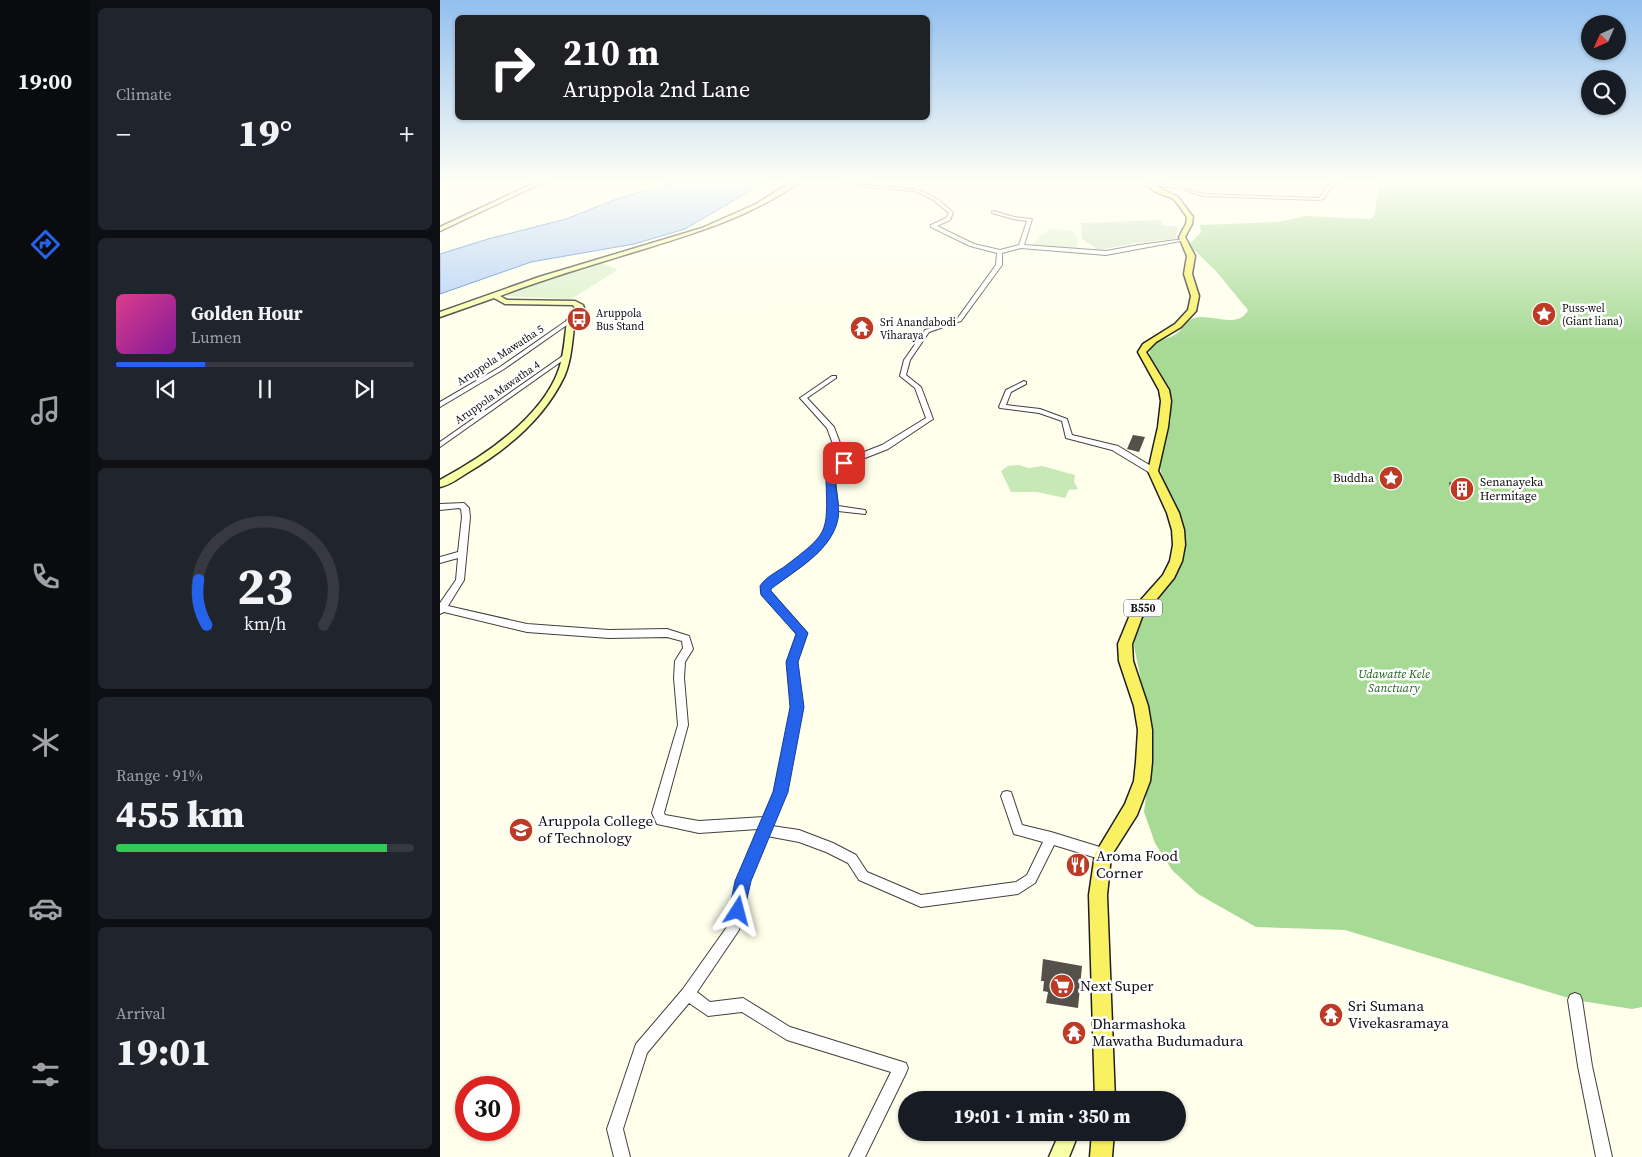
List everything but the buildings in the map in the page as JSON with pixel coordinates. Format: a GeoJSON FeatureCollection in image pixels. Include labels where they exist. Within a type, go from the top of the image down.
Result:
{"type":"FeatureCollection","features":[{"type":"Feature","properties":{"kind":"main road"},"geometry":{"type":"LineString","coordinates":[[1153,471],[1164,427],[1166,401],[1159,379],[1142,352],[1146,344],[1174,331],[1186,318],[1195,301],[1195,293],[1188,274],[1190,254],[1183,234]]}},
{"type":"Feature","properties":{"kind":"main road","name":"B550"},"geometry":{"type":"LineString","coordinates":[[1102,1091],[1098,895],[1102,854],[1131,809],[1142,781],[1143,771],[1145,730],[1141,706],[1126,661],[1125,644],[1137,614],[1168,578],[1176,562],[1179,546],[1178,530],[1173,513],[1153,471]]}},
{"type":"Feature","properties":{"kind":"main road"},"geometry":{"type":"LineString","coordinates":[[1101,1157],[1102,1141]]}},
{"type":"Feature","properties":{"kind":"street"},"geometry":{"type":"LineString","coordinates":[[440,315],[541,278],[687,234]]}},
{"type":"Feature","properties":{"kind":"street"},"geometry":{"type":"LineString","coordinates":[[949,234],[972,245],[1000,252],[1022,246],[1106,252],[1184,240]]}},
{"type":"Feature","properties":{"kind":"street"},"geometry":{"type":"LineString","coordinates":[[1022,246],[1026,234]]}},
{"type":"Feature","properties":{"kind":"street"},"geometry":{"type":"LineString","coordinates":[[622,1157],[614,1129],[642,1049],[688,994],[735,926],[743,881],[780,792],[797,707],[792,662],[802,633],[765,592],[766,586],[817,547],[827,535],[833,521],[830,480],[844,463],[884,447],[930,418],[918,387],[903,376],[907,360],[927,331],[959,320],[999,265],[1000,252]]}},
{"type":"Feature","properties":{"kind":"street"},"geometry":{"type":"LineString","coordinates":[[440,484],[465,472],[490,455],[517,431],[550,395],[560,376],[566,356],[571,320],[581,312],[580,307],[575,303],[504,302],[494,295]]}},
{"type":"Feature","properties":{"kind":"street","name":"Aruppola Mawatha 5"},"geometry":{"type":"LineString","coordinates":[[440,405],[502,368],[571,320]]}},
{"type":"Feature","properties":{"kind":"street","name":"Aruppola Mawatha 4"},"geometry":{"type":"LineString","coordinates":[[440,444],[566,356]]}},
{"type":"Feature","properties":{"kind":"street"},"geometry":{"type":"LineString","coordinates":[[834,377],[803,398],[830,427],[844,463]]}},
{"type":"Feature","properties":{"kind":"street"},"geometry":{"type":"LineString","coordinates":[[1024,383],[1008,391],[1002,407],[1040,411],[1065,420],[1069,436],[1115,448],[1153,471]]}},
{"type":"Feature","properties":{"kind":"street"},"geometry":{"type":"LineString","coordinates":[[440,507],[461,505],[465,508],[460,580],[442,609],[526,628],[609,634],[667,633],[686,639],[688,649],[680,661],[678,678],[683,725],[658,813],[661,820],[699,827],[764,827],[799,836],[829,847],[852,859],[862,876],[920,900],[1018,888],[1031,879],[1050,838]]}},
{"type":"Feature","properties":{"kind":"street"},"geometry":{"type":"LineString","coordinates":[[833,508],[862,512]]}},
{"type":"Feature","properties":{"kind":"street"},"geometry":{"type":"LineString","coordinates":[[440,560],[463,554]]}},
{"type":"Feature","properties":{"kind":"street"},"geometry":{"type":"LineString","coordinates":[[1007,796],[1018,830],[1102,854]]}},
{"type":"Feature","properties":{"kind":"street"},"geometry":{"type":"LineString","coordinates":[[688,994],[708,1008],[743,1005],[787,1033],[901,1068],[857,1157]]}},
{"type":"Feature","properties":{"kind":"street"},"geometry":{"type":"LineString","coordinates":[[1575,1000],[1584,1066],[1604,1157]]}},
{"type":"Feature","properties":{"kind":"street"},"geometry":{"type":"LineString","coordinates":[[1059,1157],[1066,1141]]}},
{"type":"Feature","properties":{"kind":"green space"},"geometry":{"type":"Polygon","coordinates":[[[1043,234],[1075,234],[1078,238],[1077,249],[1032,245],[1043,234]]]}},
{"type":"Feature","properties":{"kind":"green space"},"geometry":{"type":"Polygon","coordinates":[[[1082,234],[1176,234],[1175,239],[1136,243],[1099,250],[1082,239],[1082,234]]]}},
{"type":"Feature","properties":{"kind":"green space","name":"Udawatte Kele Sanctuary"},"geometry":{"type":"Polygon","coordinates":[[[1199,234],[1642,234],[1642,1007],[1632,1009],[1575,1000],[1345,930],[1256,927],[1198,894],[1172,870],[1155,843],[1144,812],[1148,780],[1148,715],[1134,646],[1137,614],[1168,578],[1179,545],[1158,460],[1165,446],[1171,419],[1169,387],[1150,356],[1149,349],[1158,341],[1176,334],[1194,318],[1238,319],[1244,316],[1248,310],[1215,270],[1190,244],[1199,234]]]}},
{"type":"Feature","properties":{"kind":"green space"},"geometry":{"type":"Polygon","coordinates":[[[602,263],[616,269],[616,271],[571,299],[503,296],[504,294],[602,263]]]}},
{"type":"Feature","properties":{"kind":"green space"},"geometry":{"type":"Polygon","coordinates":[[[1019,465],[1029,468],[1042,466],[1075,475],[1074,482],[1078,489],[1069,490],[1065,498],[1037,492],[1011,492],[1001,471],[1008,466],[1019,465]]]}},
{"type":"Feature","properties":{"kind":"water"},"geometry":{"type":"Polygon","coordinates":[[[508,234],[668,234],[634,244],[531,262],[440,294],[440,254],[508,234]]]}},
{"type":"Feature","properties":{"kind":"place","name":"Puss-wel (Giant liana)"},"geometry":{"type":"Point","coordinates":[1544,314]}},
{"type":"Feature","properties":{"kind":"place","name":"Aruppola Bus Stand"},"geometry":{"type":"Point","coordinates":[579,319]}},
{"type":"Feature","properties":{"kind":"place","name":"Sri Anandabodi Viharaya"},"geometry":{"type":"Point","coordinates":[862,328]}},
{"type":"Feature","properties":{"kind":"place","name":"Buddha"},"geometry":{"type":"Point","coordinates":[1391,478]}},
{"type":"Feature","properties":{"kind":"place","name":"Senanayeka Hermitage"},"geometry":{"type":"Point","coordinates":[1462,489]}},
{"type":"Feature","properties":{"kind":"place","name":"Aruppola College of Technology"},"geometry":{"type":"Point","coordinates":[521,830]}},
{"type":"Feature","properties":{"kind":"place","name":"Aroma Food Corner"},"geometry":{"type":"Point","coordinates":[1078,865]}},
{"type":"Feature","properties":{"kind":"place","name":"Next Super"},"geometry":{"type":"Point","coordinates":[1062,986]}},
{"type":"Feature","properties":{"kind":"place","name":"Sri Sumana Vivekasramaya"},"geometry":{"type":"Point","coordinates":[1331,1015]}},
{"type":"Feature","properties":{"kind":"place","name":"Dharmashoka Mawatha Budumadura"},"geometry":{"type":"Point","coordinates":[1074,1033]}},
{"type":"Feature","properties":{"kind":"route"},"geometry":{"type":"LineString","coordinates":[[738,911],[743,881],[780,792],[797,707],[792,662],[802,633],[765,592],[766,586],[817,547],[827,535],[833,521],[830,480],[844,463]]}}]}
